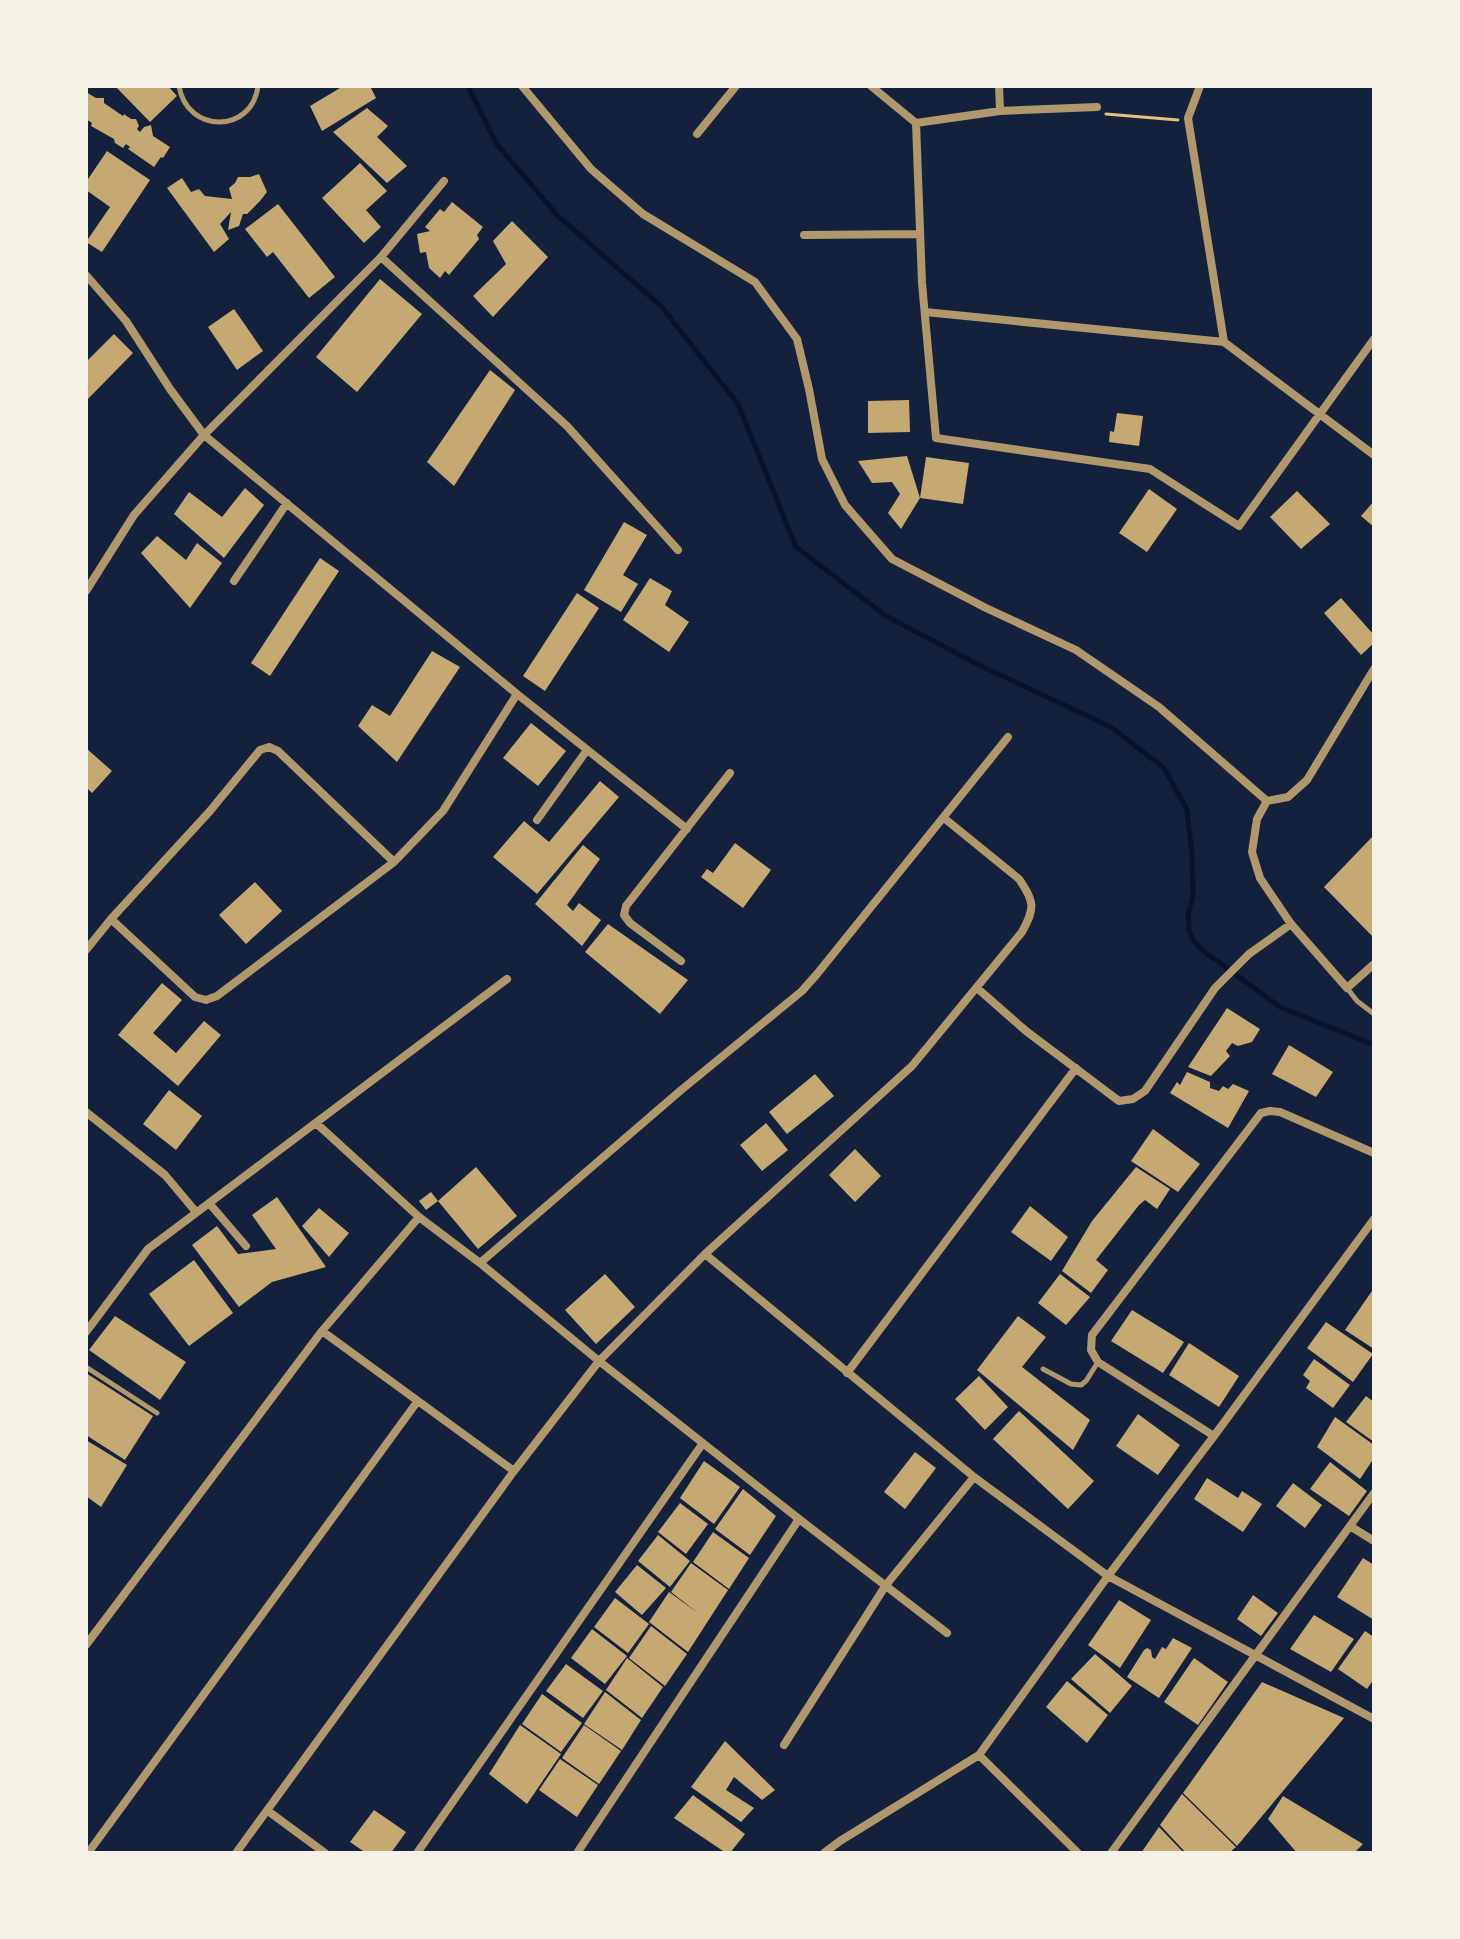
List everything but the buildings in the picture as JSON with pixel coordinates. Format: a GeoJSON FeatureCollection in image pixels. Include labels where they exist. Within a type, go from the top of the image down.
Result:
{"type":"FeatureCollection","features":[{"type":"Feature","properties":{"kind":"street"},"geometry":{"type":"LineString","coordinates":[[522,86],[591,169],[643,214],[755,282],[797,339],[822,459],[845,505],[892,559],[1076,650],[1159,707],[1267,801]]}},
{"type":"Feature","properties":{"kind":"street"},"geometry":{"type":"LineString","coordinates":[[697,134],[736,86]]}},
{"type":"Feature","properties":{"kind":"street"},"geometry":{"type":"LineString","coordinates":[[871,86],[916,123],[1000,111],[1097,107]]}},
{"type":"Feature","properties":{"kind":"street"},"geometry":{"type":"LineString","coordinates":[[999,86],[1000,111]]}},
{"type":"Feature","properties":{"kind":"street"},"geometry":{"type":"LineString","coordinates":[[1200,86],[1189,120],[1224,342]]}},
{"type":"Feature","properties":{"kind":"street"},"geometry":{"type":"LineString","coordinates":[[916,123],[920,234],[936,438],[1150,469],[1239,526],[1374,339]]}},
{"type":"Feature","properties":{"kind":"street"},"geometry":{"type":"LineString","coordinates":[[86,591],[134,515],[204,435],[381,257],[444,181]]}},
{"type":"Feature","properties":{"kind":"street"},"geometry":{"type":"LineString","coordinates":[[804,235],[920,234]]}},
{"type":"Feature","properties":{"kind":"street"},"geometry":{"type":"LineString","coordinates":[[381,257],[567,426],[678,550]]}},
{"type":"Feature","properties":{"kind":"street"},"geometry":{"type":"LineString","coordinates":[[86,275],[126,321],[204,435],[517,694],[687,829]]}},
{"type":"Feature","properties":{"kind":"street"},"geometry":{"type":"LineString","coordinates":[[925,312],[1224,342],[1374,455]]}},
{"type":"Feature","properties":{"kind":"street"},"geometry":{"type":"LineString","coordinates":[[234,581],[287,503]]}},
{"type":"Feature","properties":{"kind":"street"},"geometry":{"type":"LineString","coordinates":[[1267,801],[1288,797],[1307,780],[1374,669]]}},
{"type":"Feature","properties":{"kind":"street"},"geometry":{"type":"LineString","coordinates":[[111,919],[195,997],[206,1000],[217,996],[394,862],[443,811],[517,694]]}},
{"type":"Feature","properties":{"kind":"street"},"geometry":{"type":"LineString","coordinates":[[480,1263],[668,1101],[802,991],[1008,737]]}},
{"type":"Feature","properties":{"kind":"street"},"geometry":{"type":"LineString","coordinates":[[86,950],[260,750],[269,747],[278,751],[394,862]]}},
{"type":"Feature","properties":{"kind":"street"},"geometry":{"type":"LineString","coordinates":[[537,820],[587,750]]}},
{"type":"Feature","properties":{"kind":"street"},"geometry":{"type":"LineString","coordinates":[[681,961],[630,923],[624,915],[626,906],[730,773]]}},
{"type":"Feature","properties":{"kind":"street"},"geometry":{"type":"LineString","coordinates":[[1267,801],[1257,819],[1252,852],[1260,878],[1291,924],[1347,988],[1374,964]]}},
{"type":"Feature","properties":{"kind":"street"},"geometry":{"type":"LineString","coordinates":[[236,1853],[514,1471],[599,1361],[705,1254],[912,1066],[1022,932],[1033,903],[1028,892],[1019,879],[944,818]]}},
{"type":"Feature","properties":{"kind":"street"},"geometry":{"type":"LineString","coordinates":[[977,988],[1026,1031],[1119,1101],[1133,1099],[1145,1091],[1215,988],[1249,954],[1291,924]]}},
{"type":"Feature","properties":{"kind":"street"},"geometry":{"type":"LineString","coordinates":[[86,1332],[144,1253],[507,979]]}},
{"type":"Feature","properties":{"kind":"street"},"geometry":{"type":"LineString","coordinates":[[847,1373],[1076,1068]]}},
{"type":"Feature","properties":{"kind":"street"},"geometry":{"type":"LineString","coordinates":[[86,1112],[165,1175],[196,1212]]}},
{"type":"Feature","properties":{"kind":"street"},"geometry":{"type":"LineString","coordinates":[[1214,1436],[1098,1362],[1091,1350],[1092,1335],[1261,1113],[1280,1112],[1374,1153]]}},
{"type":"Feature","properties":{"kind":"street"},"geometry":{"type":"LineString","coordinates":[[316,1123],[419,1217],[947,1633]]}},
{"type":"Feature","properties":{"kind":"street"},"geometry":{"type":"LineString","coordinates":[[209,1203],[246,1246]]}},
{"type":"Feature","properties":{"kind":"street"},"geometry":{"type":"LineString","coordinates":[[86,1645],[322,1331],[419,1217]]}},
{"type":"Feature","properties":{"kind":"street"},"geometry":{"type":"LineString","coordinates":[[824,1853],[979,1755],[1374,1219]]}},
{"type":"Feature","properties":{"kind":"street"},"geometry":{"type":"LineString","coordinates":[[705,1254],[974,1477],[1108,1576],[1374,1719]]}},
{"type":"Feature","properties":{"kind":"street"},"geometry":{"type":"LineString","coordinates":[[322,1331],[514,1471]]}},
{"type":"Feature","properties":{"kind":"street"},"geometry":{"type":"LineString","coordinates":[[88,1853],[417,1402]]}},
{"type":"Feature","properties":{"kind":"street"},"geometry":{"type":"LineString","coordinates":[[417,1853],[703,1443]]}},
{"type":"Feature","properties":{"kind":"street"},"geometry":{"type":"LineString","coordinates":[[784,1745],[886,1585],[974,1477]]}},
{"type":"Feature","properties":{"kind":"street"},"geometry":{"type":"LineString","coordinates":[[1111,1853],[1374,1493]]}},
{"type":"Feature","properties":{"kind":"street"},"geometry":{"type":"LineString","coordinates":[[577,1853],[799,1519]]}},
{"type":"Feature","properties":{"kind":"street"},"geometry":{"type":"LineString","coordinates":[[1350,1526],[1374,1541]]}},
{"type":"Feature","properties":{"kind":"street"},"geometry":{"type":"LineString","coordinates":[[979,1755],[1078,1853]]}},
{"type":"Feature","properties":{"kind":"street"},"geometry":{"type":"LineString","coordinates":[[268,1811],[325,1853]]}},
{"type":"Feature","properties":{"kind":"lane"},"geometry":{"type":"LineString","coordinates":[[179,86],[185,104],[193,114],[217,122],[230,121],[242,115],[251,106],[258,86]]}},
{"type":"Feature","properties":{"kind":"lane"},"geometry":{"type":"LineString","coordinates":[[1347,988],[1357,1001],[1374,1014]]}},
{"type":"Feature","properties":{"kind":"lane"},"geometry":{"type":"LineString","coordinates":[[1043,1369],[1071,1384],[1081,1385],[1098,1362]]}},
{"type":"Feature","properties":{"kind":"lane"},"geometry":{"type":"LineString","coordinates":[[86,1367],[157,1413]]}},
{"type":"Feature","properties":{"kind":"path"},"geometry":{"type":"LineString","coordinates":[[1097,107],[1103,114],[1189,120]]}},
{"type":"Feature","properties":{"kind":"waterway"},"geometry":{"type":"LineString","coordinates":[[468,86],[496,143],[557,215],[661,306],[738,404],[796,547],[886,616],[981,666],[1111,727],[1164,768],[1187,810],[1193,896],[1188,915],[1193,940],[1202,950],[1280,1007],[1374,1045]]}}]}
